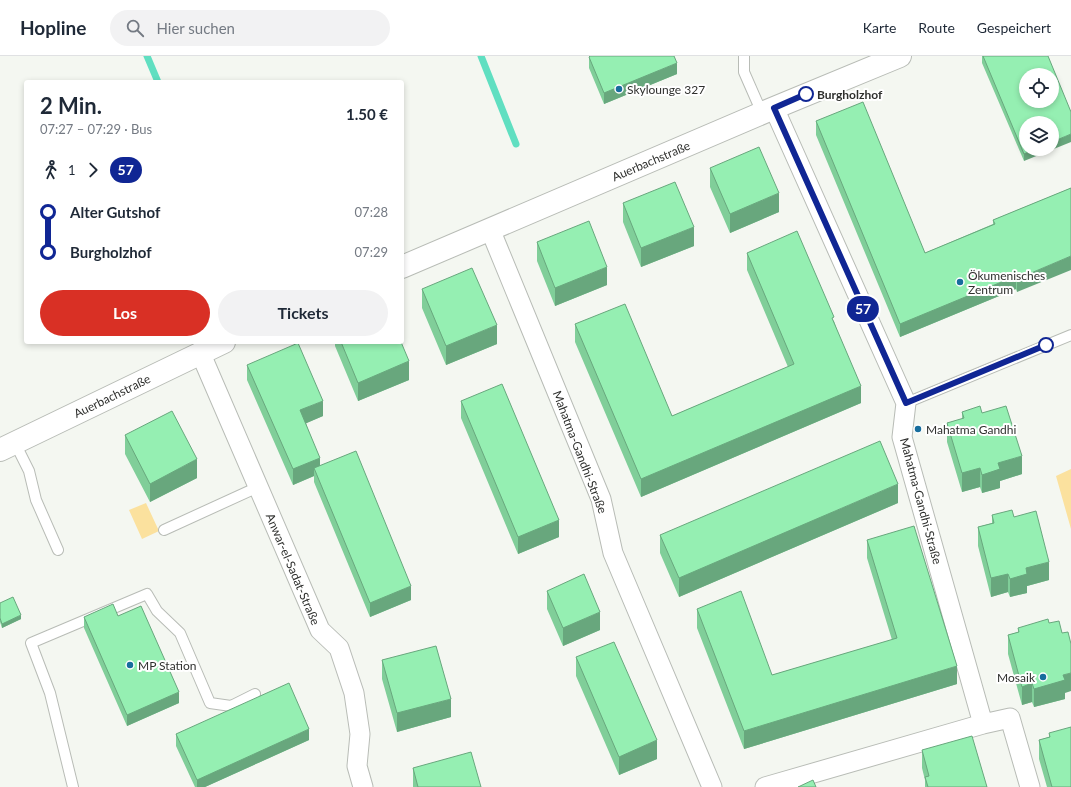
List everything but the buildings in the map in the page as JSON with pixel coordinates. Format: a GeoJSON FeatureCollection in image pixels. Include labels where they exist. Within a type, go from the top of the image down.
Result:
{"type":"FeatureCollection","features":[{"type":"Feature","properties":{"kind":"main road","name":"Auerbachstraße"},"geometry":{"type":"LineString","coordinates":[[404,266],[768,110],[900,56]]}},
{"type":"Feature","properties":{"kind":"main road","name":"Auerbachstraße"},"geometry":{"type":"LineString","coordinates":[[8,447],[200,352],[219,344]]}},
{"type":"Feature","properties":{"kind":"street"},"geometry":{"type":"LineString","coordinates":[[768,110],[906,403]]}},
{"type":"Feature","properties":{"kind":"street","name":"Mahatma-Gandhi-Straße"},"geometry":{"type":"LineString","coordinates":[[490,229],[601,499],[613,553],[712,787]]}},
{"type":"Feature","properties":{"kind":"street","name":"Anwar-el-Sadat-Straße"},"geometry":{"type":"LineString","coordinates":[[200,352],[320,630],[339,648],[354,693],[360,734],[357,766],[363,787]]}},
{"type":"Feature","properties":{"kind":"street","name":"Mahatma-Gandhi-Straße"},"geometry":{"type":"LineString","coordinates":[[906,403],[902,437],[983,724]]}},
{"type":"Feature","properties":{"kind":"street"},"geometry":{"type":"LineString","coordinates":[[765,787],[983,724],[1010,718],[1030,787]]}},
{"type":"Feature","properties":{"kind":"lane"},"geometry":{"type":"LineString","coordinates":[[744,56],[744,72],[768,110]]}},
{"type":"Feature","properties":{"kind":"lane"},"geometry":{"type":"LineString","coordinates":[[906,403],[1071,335]]}},
{"type":"Feature","properties":{"kind":"lane"},"geometry":{"type":"LineString","coordinates":[[8,447],[29,471],[36,500],[58,550]]}},
{"type":"Feature","properties":{"kind":"lane"},"geometry":{"type":"LineString","coordinates":[[164,530],[258,487]]}},
{"type":"Feature","properties":{"kind":"lane"},"geometry":{"type":"LineString","coordinates":[[73,787],[50,693],[31,642],[147,594],[157,611],[180,633],[210,703],[231,706],[255,694]]}},
{"type":"Feature","properties":{"kind":"shaded area"},"geometry":{"type":"Polygon","coordinates":[[[1071,469],[1071,529],[1056,476],[1071,469]]]}},
{"type":"Feature","properties":{"kind":"shaded area"},"geometry":{"type":"Polygon","coordinates":[[[146,503],[159,531],[142,539],[129,510],[146,503]]]}},
{"type":"Feature","properties":{"kind":"waterway"},"geometry":{"type":"LineString","coordinates":[[147,56],[157,80]]}},
{"type":"Feature","properties":{"kind":"waterway"},"geometry":{"type":"LineString","coordinates":[[481,56],[516,144]]}},
{"type":"Feature","properties":{"kind":"bus line","name":"57"},"geometry":{"type":"LineString","coordinates":[[806,94],[774,108],[906,403],[1046,345]]}},
{"type":"Feature","properties":{"kind":"place","name":"Skylounge 327"},"geometry":{"type":"Point","coordinates":[619,89]}},
{"type":"Feature","properties":{"kind":"place","name":"Burgholzhof"},"geometry":{"type":"Point","coordinates":[806,94]}},
{"type":"Feature","properties":{"kind":"place","name":"Ökumenisches Zentrum"},"geometry":{"type":"Point","coordinates":[960,282]}},
{"type":"Feature","properties":{"kind":"place","name":"Mahatma Gandhi"},"geometry":{"type":"Point","coordinates":[918,429]}},
{"type":"Feature","properties":{"kind":"place","name":"MP Station"},"geometry":{"type":"Point","coordinates":[130,665]}},
{"type":"Feature","properties":{"kind":"place","name":"Mosaik"},"geometry":{"type":"Point","coordinates":[1043,677]}}]}
